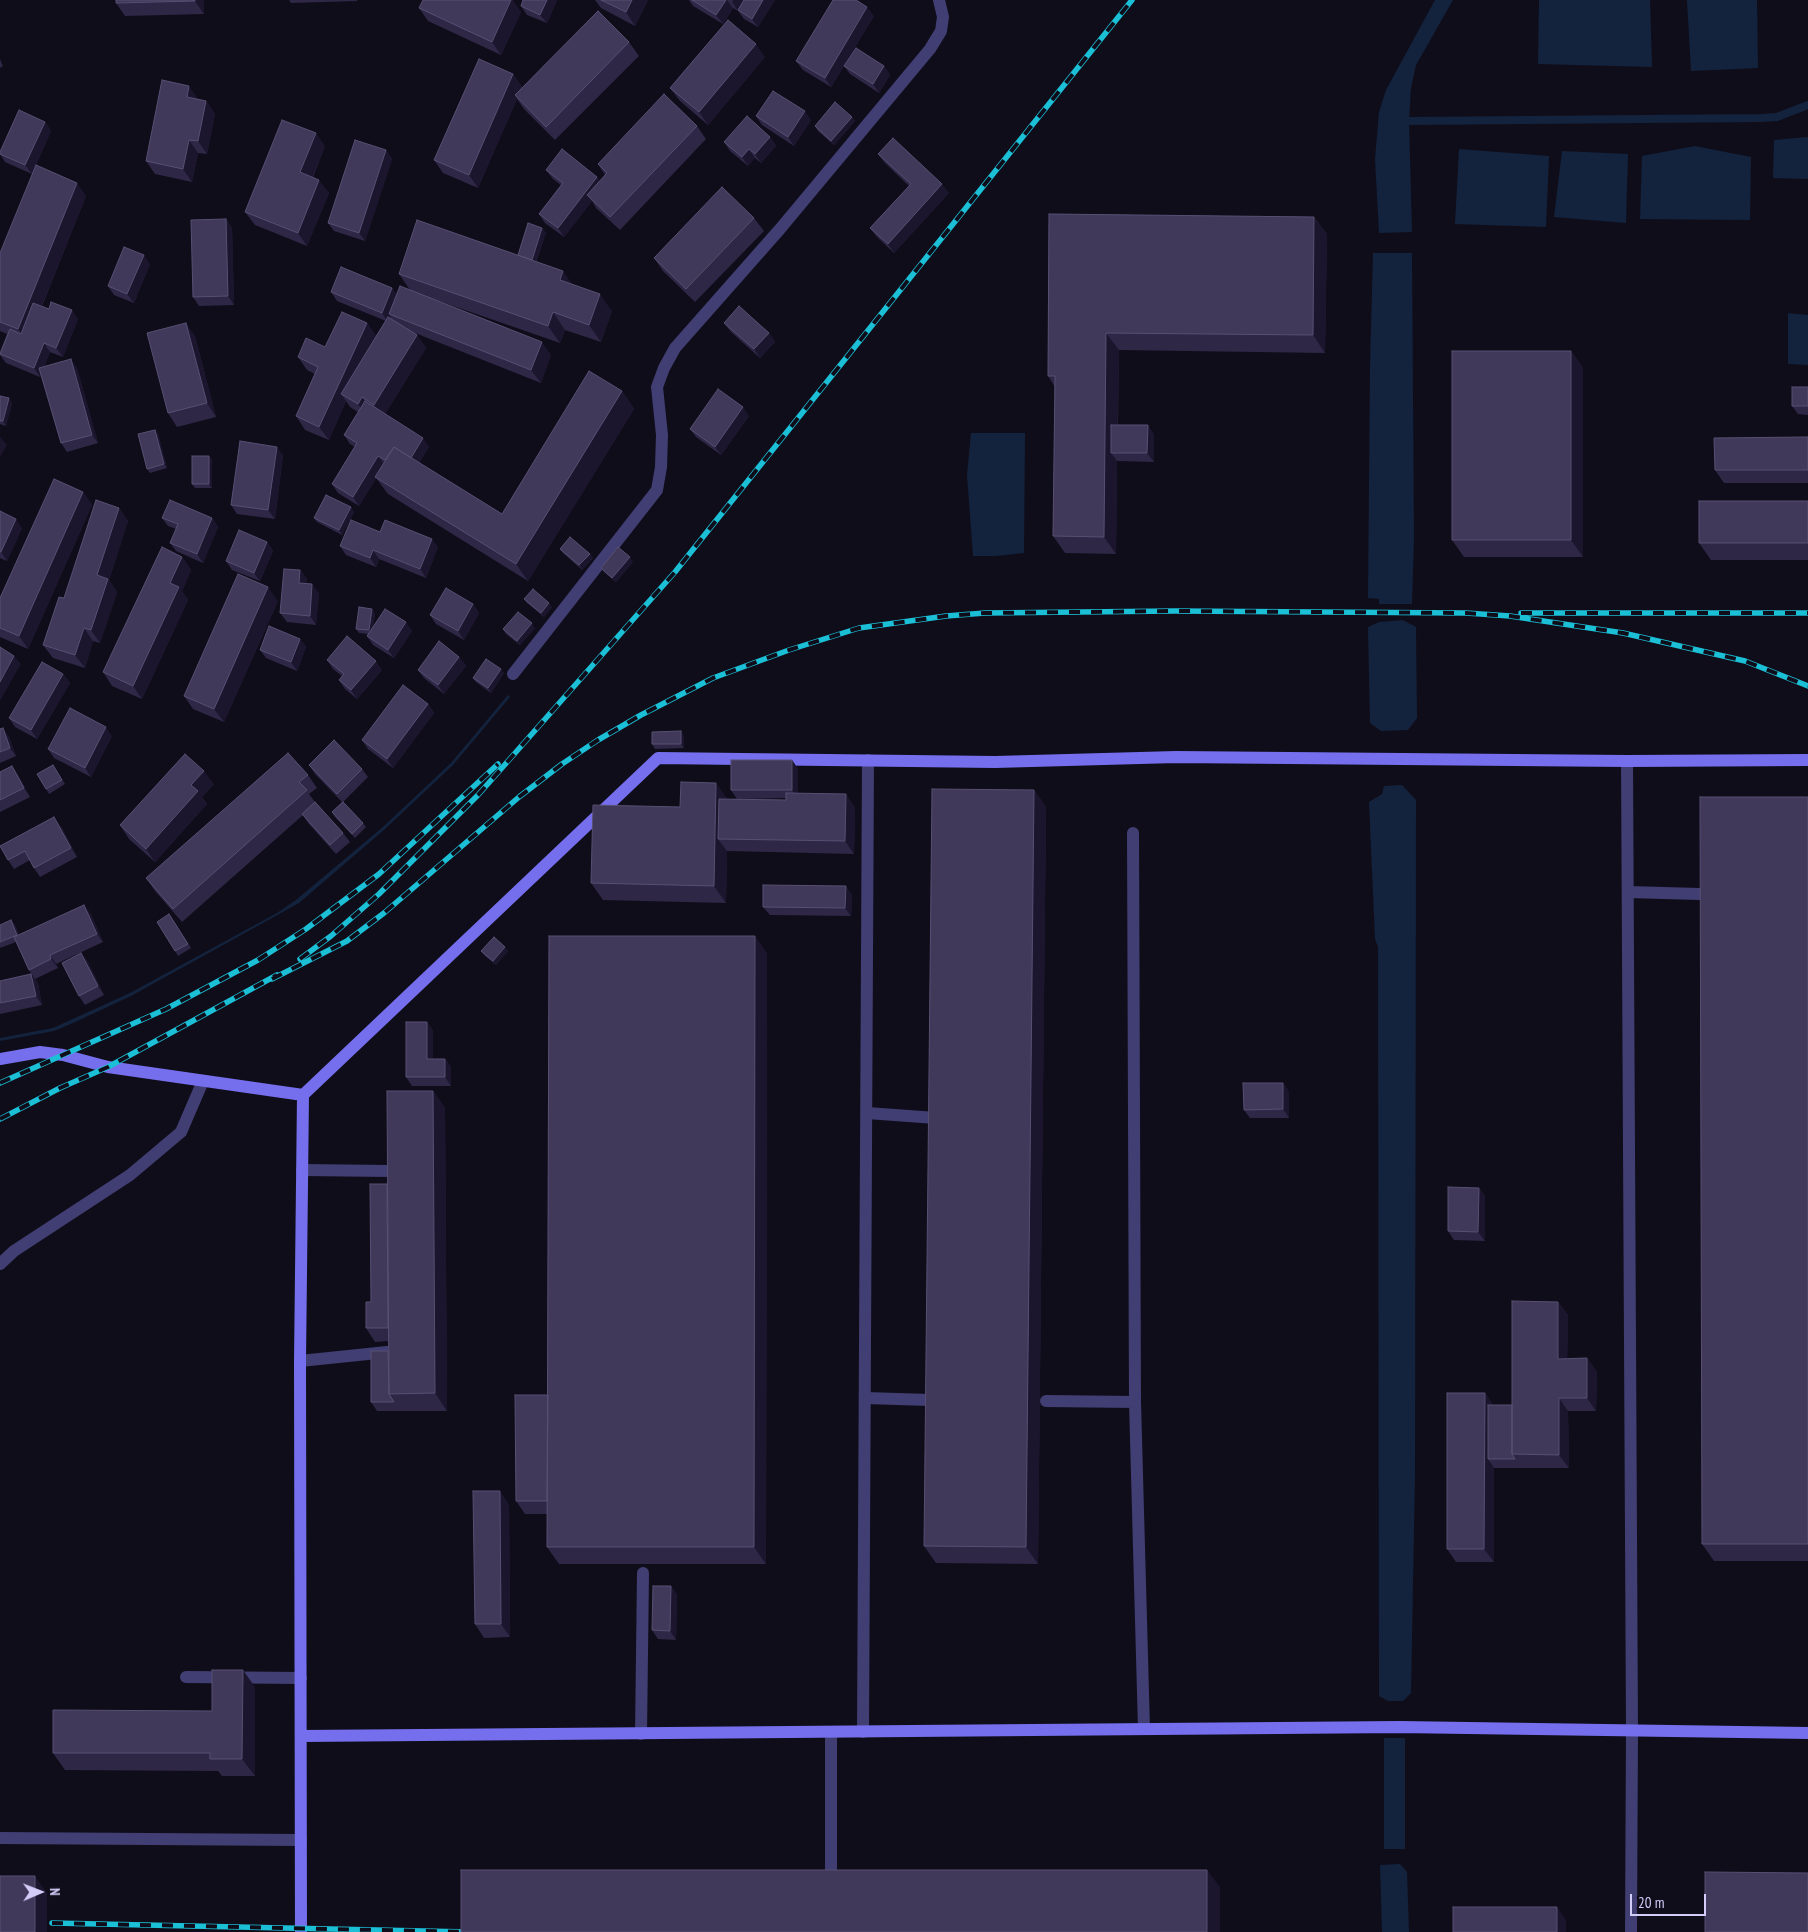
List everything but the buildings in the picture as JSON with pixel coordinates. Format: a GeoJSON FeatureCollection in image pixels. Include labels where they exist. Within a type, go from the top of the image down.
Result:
{"type":"FeatureCollection","features":[{"type":"Feature","properties":{"kind":"street"},"geometry":{"type":"LineString","coordinates":[[513,674],[657,490],[661,467],[662,435],[658,387],[664,368],[674,348],[780,229],[930,49],[941,31],[944,17],[939,0]]}},
{"type":"Feature","properties":{"kind":"street"},"geometry":{"type":"LineString","coordinates":[[301,1932],[300,1361],[303,1095],[658,758],[995,762],[1176,757],[1627,761],[1808,760]]}},
{"type":"Feature","properties":{"kind":"street"},"geometry":{"type":"LineString","coordinates":[[863,1732],[868,760]]}},
{"type":"Feature","properties":{"kind":"street"},"geometry":{"type":"LineString","coordinates":[[1627,761],[1632,1730],[1631,1932]]}},
{"type":"Feature","properties":{"kind":"street"},"geometry":{"type":"LineString","coordinates":[[1133,833],[1135,1402],[1144,1729]]}},
{"type":"Feature","properties":{"kind":"street"},"geometry":{"type":"LineString","coordinates":[[1628,892],[1699,894]]}},
{"type":"Feature","properties":{"kind":"street"},"geometry":{"type":"LineString","coordinates":[[0,1059],[40,1052],[63,1055],[108,1067],[303,1095]]}},
{"type":"Feature","properties":{"kind":"street"},"geometry":{"type":"LineString","coordinates":[[0,1264],[14,1252],[130,1175],[181,1132],[203,1081]]}},
{"type":"Feature","properties":{"kind":"street"},"geometry":{"type":"LineString","coordinates":[[866,1113],[936,1118]]}},
{"type":"Feature","properties":{"kind":"street"},"geometry":{"type":"LineString","coordinates":[[302,1170],[390,1171]]}},
{"type":"Feature","properties":{"kind":"street"},"geometry":{"type":"LineString","coordinates":[[300,1361],[392,1351]]}},
{"type":"Feature","properties":{"kind":"street"},"geometry":{"type":"LineString","coordinates":[[865,1398],[930,1400]]}},
{"type":"Feature","properties":{"kind":"street"},"geometry":{"type":"LineString","coordinates":[[1046,1401],[1135,1402]]}},
{"type":"Feature","properties":{"kind":"street"},"geometry":{"type":"LineString","coordinates":[[641,1734],[643,1573]]}},
{"type":"Feature","properties":{"kind":"street"},"geometry":{"type":"LineString","coordinates":[[186,1677],[301,1678]]}},
{"type":"Feature","properties":{"kind":"street"},"geometry":{"type":"LineString","coordinates":[[301,1736],[1400,1727],[1808,1733]]}},
{"type":"Feature","properties":{"kind":"street"},"geometry":{"type":"LineString","coordinates":[[831,1732],[831,1880]]}},
{"type":"Feature","properties":{"kind":"street"},"geometry":{"type":"LineString","coordinates":[[0,1838],[301,1840]]}},
{"type":"Feature","properties":{"kind":"water"},"geometry":{"type":"Polygon","coordinates":[[[1435,0],[1453,0],[1416,65],[1411,88],[1409,121],[1412,232],[1379,233],[1375,159],[1379,112],[1386,90],[1435,0]]]}},
{"type":"Feature","properties":{"kind":"water"},"geometry":{"type":"Polygon","coordinates":[[[1539,0],[1650,0],[1652,67],[1538,64],[1539,0]]]}},
{"type":"Feature","properties":{"kind":"water"},"geometry":{"type":"Polygon","coordinates":[[[1687,0],[1757,0],[1758,68],[1691,71],[1687,0]]]}},
{"type":"Feature","properties":{"kind":"water"},"geometry":{"type":"Polygon","coordinates":[[[1808,137],[1808,179],[1773,178],[1774,140],[1808,137]]]}},
{"type":"Feature","properties":{"kind":"water"},"geometry":{"type":"Polygon","coordinates":[[[1695,146],[1751,157],[1750,220],[1640,219],[1642,156],[1695,146]]]}},
{"type":"Feature","properties":{"kind":"water"},"geometry":{"type":"Polygon","coordinates":[[[1459,149],[1549,156],[1546,227],[1455,224],[1459,149]]]}},
{"type":"Feature","properties":{"kind":"water"},"geometry":{"type":"Polygon","coordinates":[[[1562,151],[1628,154],[1626,223],[1554,217],[1562,151]]]}},
{"type":"Feature","properties":{"kind":"water"},"geometry":{"type":"Polygon","coordinates":[[[1373,253],[1412,253],[1414,539],[1412,604],[1379,604],[1379,599],[1368,598],[1373,253]]]}},
{"type":"Feature","properties":{"kind":"water"},"geometry":{"type":"Polygon","coordinates":[[[1788,313],[1808,315],[1808,365],[1788,364],[1788,313]]]}},
{"type":"Feature","properties":{"kind":"water"},"geometry":{"type":"Polygon","coordinates":[[[971,433],[1025,433],[1024,553],[973,556],[967,475],[971,433]]]}},
{"type":"Feature","properties":{"kind":"water"},"geometry":{"type":"Polygon","coordinates":[[[1403,620],[1416,627],[1417,718],[1408,730],[1381,731],[1370,723],[1368,627],[1379,622],[1403,620]]]}},
{"type":"Feature","properties":{"kind":"water"},"geometry":{"type":"Polygon","coordinates":[[[508,695],[510,697],[453,765],[385,829],[299,903],[131,996],[73,1023],[54,1031],[0,1041],[0,1038],[53,1028],[130,993],[277,913],[296,900],[383,827],[451,763],[508,695]]]}},
{"type":"Feature","properties":{"kind":"water"},"geometry":{"type":"Polygon","coordinates":[[[1402,785],[1416,800],[1415,1475],[1411,1693],[1403,1701],[1388,1701],[1379,1696],[1378,947],[1375,939],[1369,802],[1382,794],[1384,786],[1402,785]]]}},
{"type":"Feature","properties":{"kind":"water"},"geometry":{"type":"Polygon","coordinates":[[[1384,1738],[1405,1738],[1405,1849],[1384,1849],[1384,1738]]]}},
{"type":"Feature","properties":{"kind":"water"},"geometry":{"type":"Polygon","coordinates":[[[1400,1864],[1407,1872],[1409,1932],[1382,1932],[1380,1865],[1400,1864]]]}},
{"type":"Feature","properties":{"kind":"waterway"},"geometry":{"type":"LineString","coordinates":[[1409,121],[1761,118],[1777,117],[1808,105]]}},
{"type":"Feature","properties":{"kind":"railway"},"geometry":{"type":"LineString","coordinates":[[300,959],[331,936],[379,894],[478,795],[675,572],[1132,0]]}},
{"type":"Feature","properties":{"kind":"railway"},"geometry":{"type":"LineString","coordinates":[[272,979],[347,941],[384,913],[519,797],[562,764],[598,740],[641,715],[713,678],[789,650],[859,628],[946,616],[985,613],[1175,611],[1466,613],[1510,616],[1623,633],[1745,661],[1808,686]]}},
{"type":"Feature","properties":{"kind":"railway"},"geometry":{"type":"LineString","coordinates":[[1521,613],[1808,613]]}},
{"type":"Feature","properties":{"kind":"railway"},"geometry":{"type":"LineString","coordinates":[[0,1083],[166,1009],[258,960],[306,929],[379,874],[498,764]]}},
{"type":"Feature","properties":{"kind":"railway"},"geometry":{"type":"LineString","coordinates":[[0,1119],[60,1088],[108,1067],[277,975]]}},
{"type":"Feature","properties":{"kind":"railway"},"geometry":{"type":"LineString","coordinates":[[52,1923],[470,1932]]}}]}
